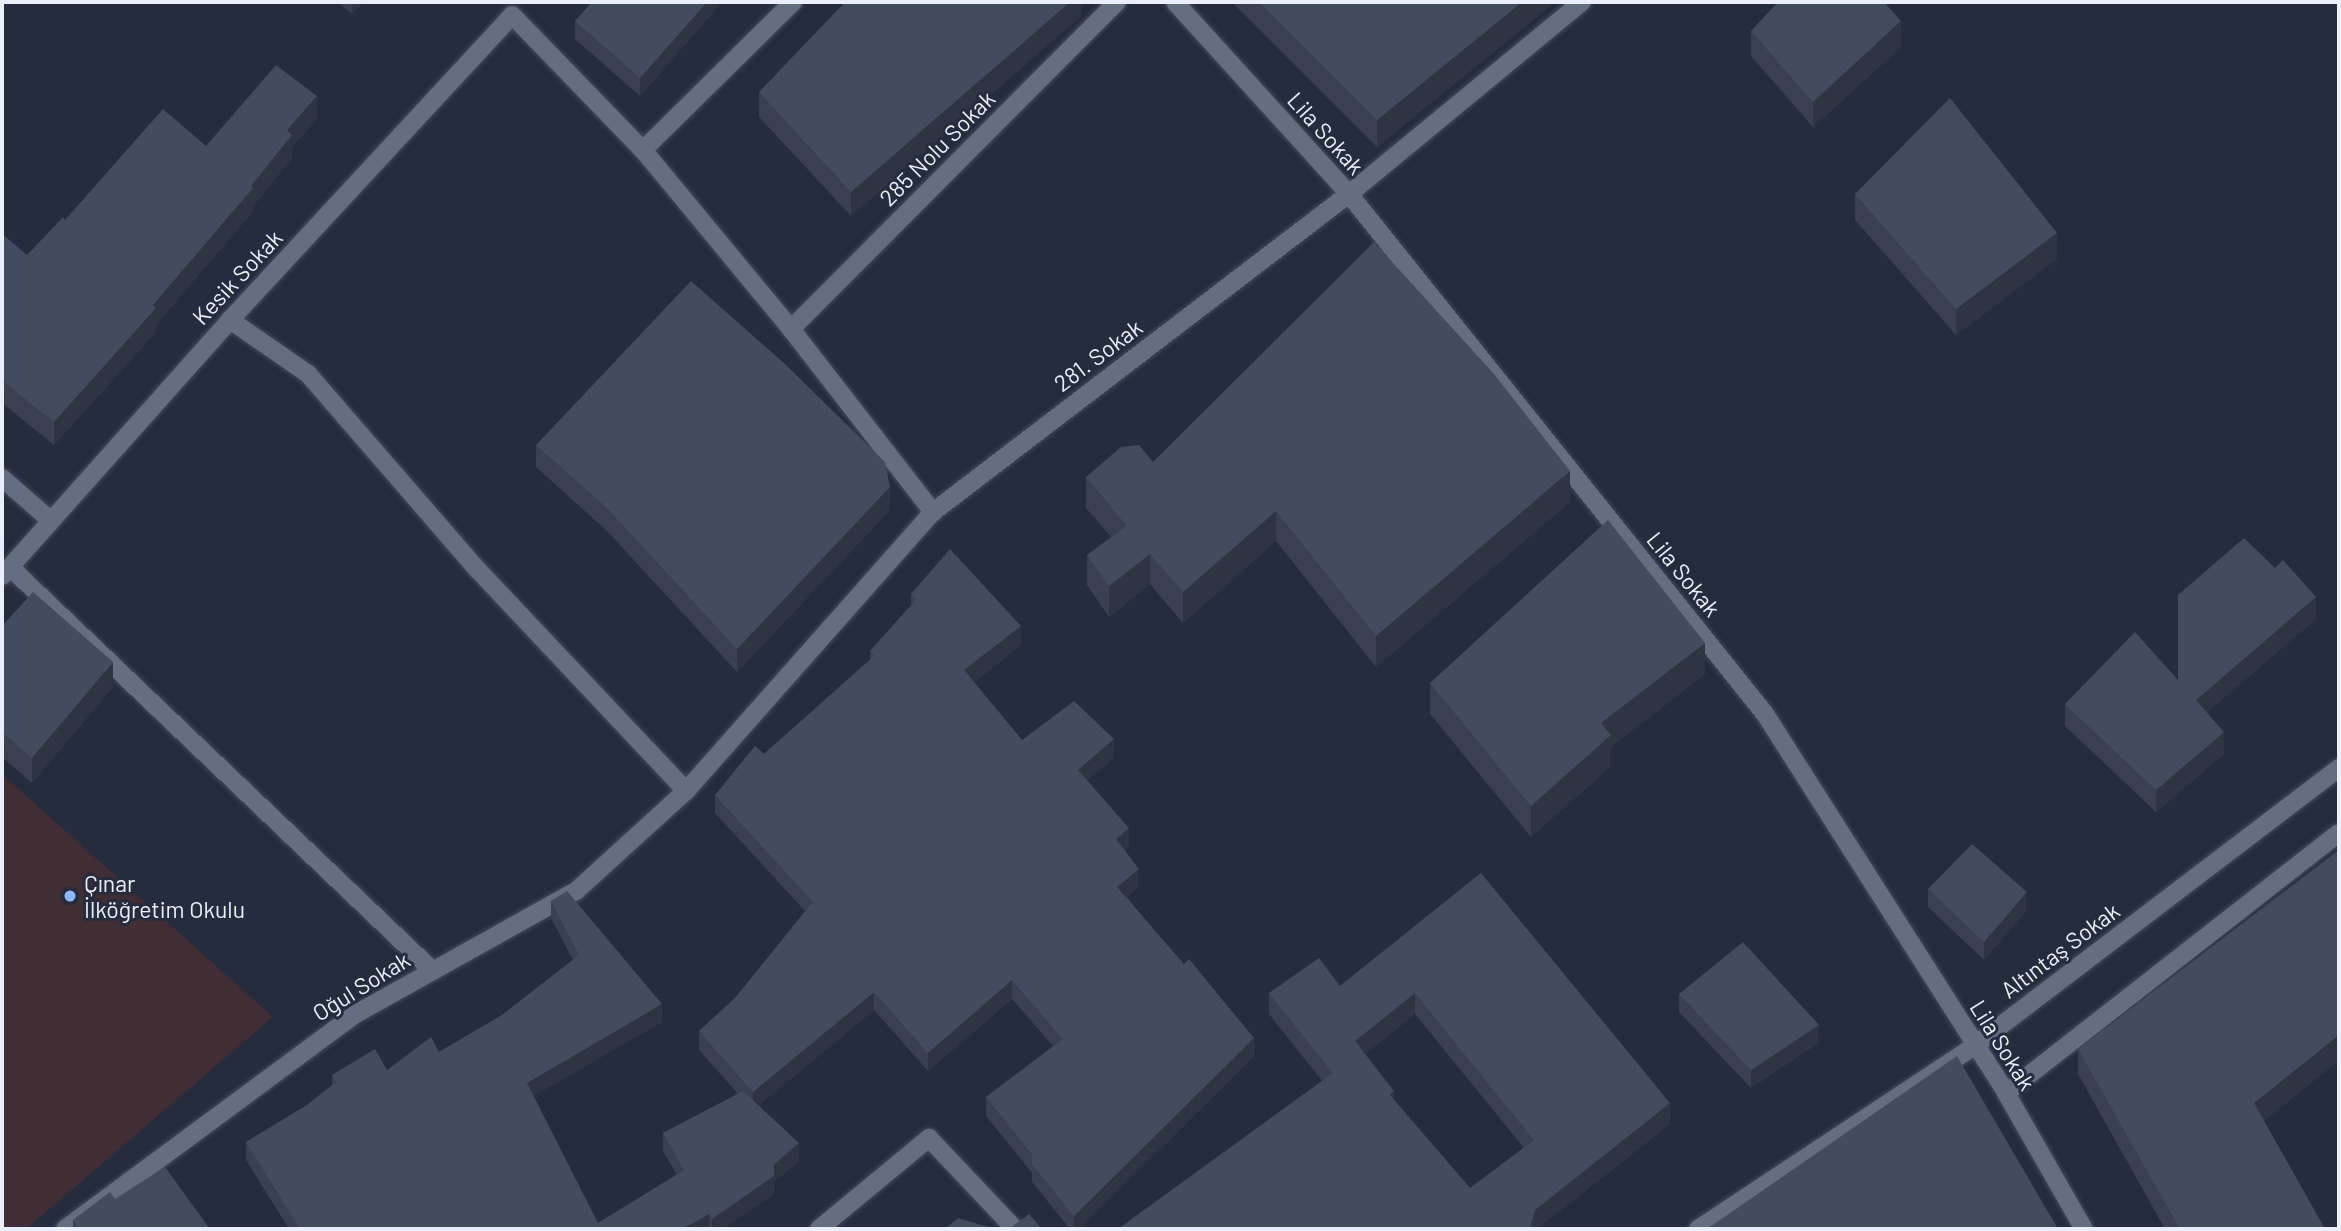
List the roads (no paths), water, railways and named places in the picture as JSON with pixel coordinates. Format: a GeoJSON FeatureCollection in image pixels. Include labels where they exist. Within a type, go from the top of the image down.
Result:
{"type":"FeatureCollection","features":[{"type":"Feature","properties":{"kind":"street"},"geometry":{"type":"LineString","coordinates":[[643,150],[793,2]]}},
{"type":"Feature","properties":{"kind":"street","name":"285 Nolu Sokak"},"geometry":{"type":"LineString","coordinates":[[791,328],[1117,2]]}},
{"type":"Feature","properties":{"kind":"street","name":"Lila Sokak"},"geometry":{"type":"LineString","coordinates":[[1175,2],[1349,194],[1765,714],[2006,1093],[2084,1229]]}},
{"type":"Feature","properties":{"kind":"street","name":"281. Sokak"},"geometry":{"type":"LineString","coordinates":[[686,792],[933,512],[1349,194],[1582,2]]}},
{"type":"Feature","properties":{"kind":"street"},"geometry":{"type":"LineString","coordinates":[[512,13],[643,150],[791,328],[933,512]]}},
{"type":"Feature","properties":{"kind":"street","name":"Kesik Sokak"},"geometry":{"type":"LineString","coordinates":[[6,571],[230,320],[512,13]]}},
{"type":"Feature","properties":{"kind":"street"},"geometry":{"type":"LineString","coordinates":[[230,320],[308,374],[477,569],[686,792]]}},
{"type":"Feature","properties":{"kind":"street"},"geometry":{"type":"LineString","coordinates":[[2,478],[50,520]]}},
{"type":"Feature","properties":{"kind":"street"},"geometry":{"type":"LineString","coordinates":[[6,571],[432,970]]}},
{"type":"Feature","properties":{"kind":"street","name":"Altıntaş Sokak"},"geometry":{"type":"LineString","coordinates":[[1698,1229],[1975,1046],[2339,768]]}},
{"type":"Feature","properties":{"kind":"street","name":"Oğul Sokak"},"geometry":{"type":"LineString","coordinates":[[65,1229],[354,1015],[576,891],[686,792]]}},
{"type":"Feature","properties":{"kind":"street"},"geometry":{"type":"LineString","coordinates":[[2006,1093],[2339,833]]}},
{"type":"Feature","properties":{"kind":"street"},"geometry":{"type":"LineString","coordinates":[[819,1229],[929,1138],[1015,1229]]}},
{"type":"Feature","properties":{"kind":"place","name":"Çınar İlköğretim Okulu"},"geometry":{"type":"Point","coordinates":[70,896]}}]}
